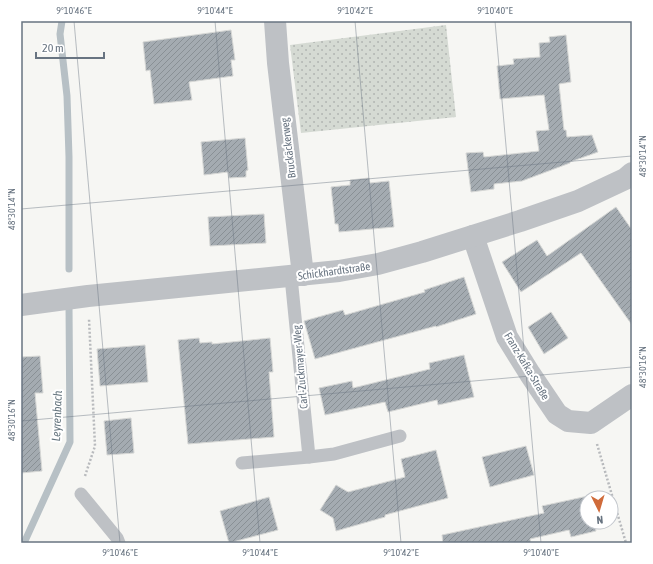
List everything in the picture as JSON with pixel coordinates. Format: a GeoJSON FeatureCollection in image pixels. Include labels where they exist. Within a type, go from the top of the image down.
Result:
{"type":"FeatureCollection","features":[{"type":"Feature","properties":{"kind":"street","name":"Bruckäckerweg"},"geometry":{"type":"LineString","coordinates":[[275,21],[297,276]]}},
{"type":"Feature","properties":{"kind":"street","name":"Schickhardtstraße"},"geometry":{"type":"LineString","coordinates":[[21,305],[88,296],[297,276],[378,264],[473,236],[578,201],[625,179],[632,173]]}},
{"type":"Feature","properties":{"kind":"street","name":"Franz-Kafka-Straße"},"geometry":{"type":"LineString","coordinates":[[473,236],[507,337],[530,374],[557,414],[568,421],[591,423]]}},
{"type":"Feature","properties":{"kind":"street"},"geometry":{"type":"LineString","coordinates":[[591,423],[632,395]]}},
{"type":"Feature","properties":{"kind":"lane","name":"Carl-Zuckmayer-Weg"},"geometry":{"type":"LineString","coordinates":[[297,276],[309,457]]}},
{"type":"Feature","properties":{"kind":"lane"},"geometry":{"type":"LineString","coordinates":[[242,463],[334,454],[400,436]]}},
{"type":"Feature","properties":{"kind":"lane"},"geometry":{"type":"LineString","coordinates":[[81,494],[117,538],[118,543]]}},
{"type":"Feature","properties":{"kind":"path"},"geometry":{"type":"LineString","coordinates":[[81,494],[95,446],[88,296]]}},
{"type":"Feature","properties":{"kind":"path"},"geometry":{"type":"LineString","coordinates":[[591,423],[626,543]]}},
{"type":"Feature","properties":{"kind":"shaded area"},"geometry":{"type":"Polygon","coordinates":[[[446,25],[456,117],[301,133],[290,45],[446,25]]]}},
{"type":"Feature","properties":{"kind":"building"},"geometry":{"type":"Polygon","coordinates":[[[231,30],[235,60],[231,60],[233,76],[189,82],[192,100],[154,104],[150,70],[146,71],[143,42],[231,30]]]}},
{"type":"Feature","properties":{"kind":"building"},"geometry":{"type":"Polygon","coordinates":[[[566,35],[571,82],[559,84],[564,130],[566,130],[567,137],[592,135],[598,152],[522,181],[494,184],[494,189],[471,192],[466,153],[483,152],[484,157],[539,151],[536,131],[549,130],[544,95],[500,99],[497,66],[514,64],[513,59],[540,57],[539,43],[550,42],[549,37],[566,35]]]}},
{"type":"Feature","properties":{"kind":"building"},"geometry":{"type":"Polygon","coordinates":[[[245,138],[248,170],[246,171],[246,177],[229,178],[228,172],[204,175],[201,142],[245,138]]]}},
{"type":"Feature","properties":{"kind":"building"},"geometry":{"type":"Polygon","coordinates":[[[369,178],[370,183],[389,181],[394,227],[339,232],[338,224],[335,224],[331,187],[350,185],[350,180],[369,178]]]}},
{"type":"Feature","properties":{"kind":"building"},"geometry":{"type":"Polygon","coordinates":[[[616,207],[632,230],[632,325],[581,253],[521,292],[502,262],[537,240],[547,256],[616,207]]]}},
{"type":"Feature","properties":{"kind":"building"},"geometry":{"type":"Polygon","coordinates":[[[264,214],[266,243],[210,246],[208,217],[264,214]]]}},
{"type":"Feature","properties":{"kind":"building"},"geometry":{"type":"Polygon","coordinates":[[[464,277],[476,314],[436,327],[315,359],[304,321],[343,310],[345,315],[425,292],[424,290],[464,277]]]}},
{"type":"Feature","properties":{"kind":"building"},"geometry":{"type":"Polygon","coordinates":[[[551,312],[568,338],[544,354],[528,327],[551,312]]]}},
{"type":"Feature","properties":{"kind":"building"},"geometry":{"type":"Polygon","coordinates":[[[199,338],[200,343],[212,342],[212,344],[270,338],[273,372],[269,372],[274,437],[188,444],[178,340],[199,338]]]}},
{"type":"Feature","properties":{"kind":"building"},"geometry":{"type":"Polygon","coordinates":[[[145,345],[148,382],[100,386],[97,349],[145,345]]]}},
{"type":"Feature","properties":{"kind":"building"},"geometry":{"type":"Polygon","coordinates":[[[464,355],[474,397],[438,405],[437,400],[388,412],[385,402],[325,415],[319,388],[352,381],[353,388],[430,369],[429,363],[464,355]]]}},
{"type":"Feature","properties":{"kind":"building"},"geometry":{"type":"Polygon","coordinates":[[[40,356],[43,393],[35,393],[42,471],[21,473],[21,357],[40,356]]]}},
{"type":"Feature","properties":{"kind":"building"},"geometry":{"type":"Polygon","coordinates":[[[131,418],[134,453],[107,455],[104,421],[131,418]]]}},
{"type":"Feature","properties":{"kind":"building"},"geometry":{"type":"Polygon","coordinates":[[[526,446],[534,475],[490,487],[482,457],[526,446]]]}},
{"type":"Feature","properties":{"kind":"building"},"geometry":{"type":"Polygon","coordinates":[[[436,450],[448,498],[385,515],[385,517],[336,531],[333,518],[320,510],[336,485],[348,492],[405,477],[401,459],[436,450]]]}},
{"type":"Feature","properties":{"kind":"building"},"geometry":{"type":"Polygon","coordinates":[[[269,497],[278,530],[229,543],[220,511],[269,497]]]}},
{"type":"Feature","properties":{"kind":"building"},"geometry":{"type":"Polygon","coordinates":[[[579,498],[579,530],[596,531],[571,537],[569,530],[530,539],[531,543],[443,543],[442,535],[544,513],[542,506],[579,498]]]}},
{"type":"Feature","properties":{"kind":"waterway","name":"Leyrenbach"},"geometry":{"type":"LineString","coordinates":[[62,21],[60,34],[67,96],[69,157],[69,269]]}},
{"type":"Feature","properties":{"kind":"waterway","name":"Leyrenbach"},"geometry":{"type":"LineString","coordinates":[[24,543],[70,442],[69,304]]}}]}
